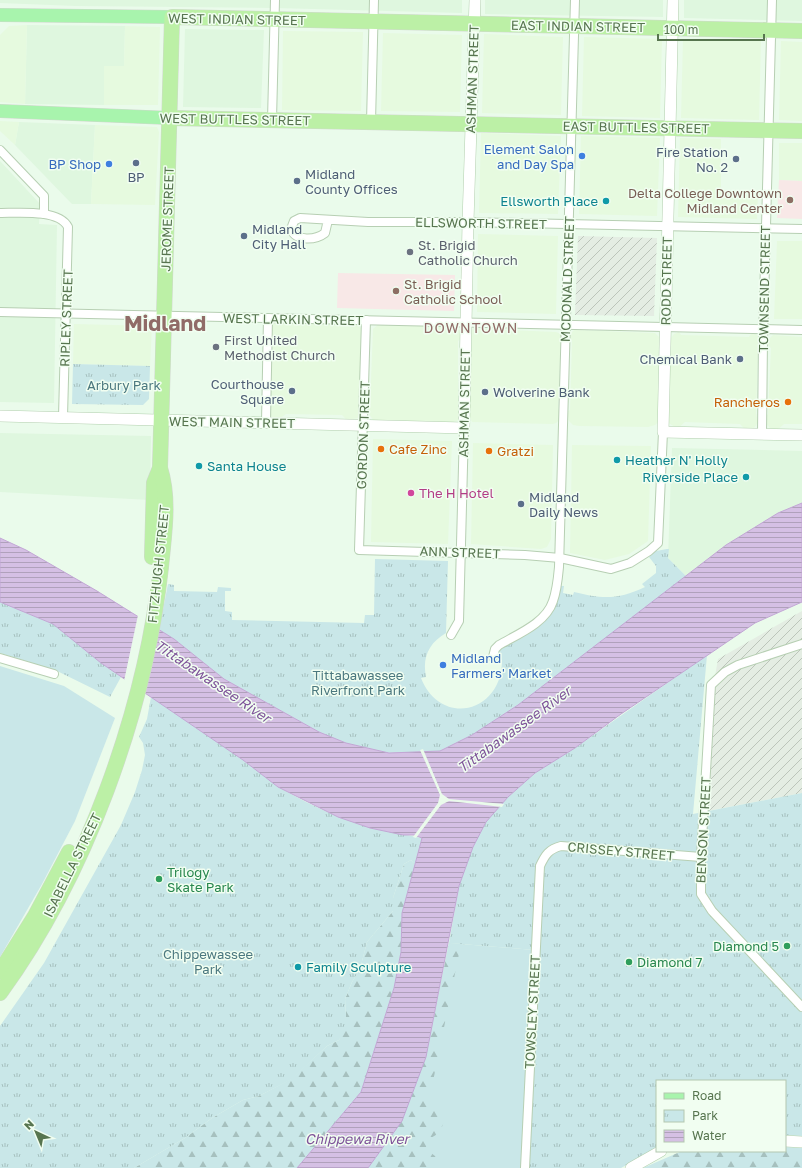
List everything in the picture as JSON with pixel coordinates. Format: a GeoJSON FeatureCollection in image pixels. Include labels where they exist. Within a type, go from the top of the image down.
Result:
{"type":"FeatureCollection","features":[{"type":"Feature","properties":{"kind":"highway","name":"WEST INDIAN STREET"},"geometry":{"type":"LineString","coordinates":[[172,17],[474,24]]}},
{"type":"Feature","properties":{"kind":"highway","name":"JEROME STREET"},"geometry":{"type":"LineString","coordinates":[[162,420],[172,17]]}},
{"type":"Feature","properties":{"kind":"highway","name":"EAST INDIAN STREET"},"geometry":{"type":"LineString","coordinates":[[474,24],[802,32]]}},
{"type":"Feature","properties":{"kind":"highway","name":"WEST BUTTLES STREET"},"geometry":{"type":"LineString","coordinates":[[170,118],[471,124]]}},
{"type":"Feature","properties":{"kind":"highway","name":"EAST BUTTLES STREET"},"geometry":{"type":"LineString","coordinates":[[471,124],[802,131]]}},
{"type":"Feature","properties":{"kind":"highway","name":"FITZHUGH STREET"},"geometry":{"type":"LineString","coordinates":[[123,727],[144,666],[156,604],[159,513],[166,485],[160,468],[162,420]]}},
{"type":"Feature","properties":{"kind":"highway","name":"ISABELLA STREET"},"geometry":{"type":"LineString","coordinates":[[0,972],[35,916],[68,854],[123,727]]}},
{"type":"Feature","properties":{"kind":"highway","name":"ISABELLA STREET"},"geometry":{"type":"LineString","coordinates":[[0,993],[38,934],[67,878],[100,806],[123,727]]}},
{"type":"Feature","properties":{"kind":"main road","name":"WEST INDIAN STREET"},"geometry":{"type":"LineString","coordinates":[[0,15],[172,17]]}},
{"type":"Feature","properties":{"kind":"main road","name":"WEST BUTTLES STREET"},"geometry":{"type":"LineString","coordinates":[[0,111],[170,118]]}},
{"type":"Feature","properties":{"kind":"street"},"geometry":{"type":"LineString","coordinates":[[272,120],[275,0]]}},
{"type":"Feature","properties":{"kind":"street"},"geometry":{"type":"LineString","coordinates":[[370,122],[374,0]]}},
{"type":"Feature","properties":{"kind":"street","name":"ASHMAN STREET"},"geometry":{"type":"LineString","coordinates":[[450,635],[459,621],[474,0]]}},
{"type":"Feature","properties":{"kind":"street","name":"MCDONALD STREET"},"geometry":{"type":"LineString","coordinates":[[493,657],[495,649],[499,645],[533,625],[546,614],[553,601],[560,558],[565,325],[575,0]]}},
{"type":"Feature","properties":{"kind":"street","name":"RODD STREET"},"geometry":{"type":"LineString","coordinates":[[643,556],[658,543],[673,0]]}},
{"type":"Feature","properties":{"kind":"street","name":"TOWNSEND STREET"},"geometry":{"type":"LineString","coordinates":[[762,434],[763,329],[772,0]]}},
{"type":"Feature","properties":{"kind":"street"},"geometry":{"type":"LineString","coordinates":[[0,150],[44,196],[44,214],[0,213]]}},
{"type":"Feature","properties":{"kind":"street","name":"RIPLEY STREET"},"geometry":{"type":"LineString","coordinates":[[44,214],[59,217],[65,221],[68,233],[63,417]]}},
{"type":"Feature","properties":{"kind":"street","name":"ELLSWORTH STREET"},"geometry":{"type":"LineString","coordinates":[[328,220],[368,222],[468,222],[802,229]]}},
{"type":"Feature","properties":{"kind":"street","name":"WEST LARKIN STREET"},"geometry":{"type":"LineString","coordinates":[[0,312],[802,330]]}},
{"type":"Feature","properties":{"kind":"street"},"geometry":{"type":"LineString","coordinates":[[266,422],[268,318]]}},
{"type":"Feature","properties":{"kind":"street","name":"GORDON STREET"},"geometry":{"type":"LineString","coordinates":[[359,550],[366,320]]}},
{"type":"Feature","properties":{"kind":"street","name":"WEST MAIN STREET"},"geometry":{"type":"LineString","coordinates":[[0,416],[464,428]]}},
{"type":"Feature","properties":{"kind":"street"},"geometry":{"type":"LineString","coordinates":[[662,432],[802,435]]}},
{"type":"Feature","properties":{"kind":"street","name":"ANN STREET"},"geometry":{"type":"LineString","coordinates":[[359,550],[460,552],[560,558],[611,569],[630,563],[643,556]]}},
{"type":"Feature","properties":{"kind":"street","name":"BENSON STREET"},"geometry":{"type":"LineString","coordinates":[[802,644],[738,665],[724,672],[711,685],[700,894],[704,901],[802,1007]]}},
{"type":"Feature","properties":{"kind":"street"},"geometry":{"type":"LineString","coordinates":[[0,658],[54,674]]}},
{"type":"Feature","properties":{"kind":"street","name":"CRISSEY STREET"},"geometry":{"type":"LineString","coordinates":[[544,856],[551,848],[560,846],[701,857]]}},
{"type":"Feature","properties":{"kind":"street","name":"TOWSLEY STREET"},"geometry":{"type":"LineString","coordinates":[[525,1168],[540,866],[544,856]]}},
{"type":"Feature","properties":{"kind":"street"},"geometry":{"type":"LineString","coordinates":[[786,1141],[802,1142]]}},
{"type":"Feature","properties":{"kind":"street"},"geometry":{"type":"LineString","coordinates":[[631,1168],[659,1152]]}},
{"type":"Feature","properties":{"kind":"shaded area"},"geometry":{"type":"Polygon","coordinates":[[[0,0],[462,0],[462,13],[275,8],[76,6],[0,3],[0,0]]]}},
{"type":"Feature","properties":{"kind":"shaded area"},"geometry":{"type":"Polygon","coordinates":[[[485,0],[663,0],[663,17],[485,14],[485,0]]]}},
{"type":"Feature","properties":{"kind":"shaded area"},"geometry":{"type":"Polygon","coordinates":[[[684,0],[802,0],[802,21],[684,18],[684,0]]]}},
{"type":"Feature","properties":{"kind":"shaded area"},"geometry":{"type":"Polygon","coordinates":[[[27,25],[125,26],[124,66],[104,66],[104,105],[25,104],[27,25]]]}},
{"type":"Feature","properties":{"kind":"shaded area"},"geometry":{"type":"Polygon","coordinates":[[[27,25],[25,104],[0,102],[0,35],[9,26],[27,25]]]}},
{"type":"Feature","properties":{"kind":"shaded area"},"geometry":{"type":"Polygon","coordinates":[[[125,26],[160,27],[158,105],[104,105],[104,66],[124,66],[125,26]]]}},
{"type":"Feature","properties":{"kind":"shaded area"},"geometry":{"type":"Polygon","coordinates":[[[185,29],[264,30],[261,108],[183,107],[185,29]]]}},
{"type":"Feature","properties":{"kind":"shaded area"},"geometry":{"type":"Polygon","coordinates":[[[283,31],[363,32],[361,111],[282,110],[283,31]]]}},
{"type":"Feature","properties":{"kind":"shaded area"},"geometry":{"type":"Polygon","coordinates":[[[383,33],[462,35],[460,112],[381,111],[383,33]]]}},
{"type":"Feature","properties":{"kind":"shaded area"},"geometry":{"type":"Polygon","coordinates":[[[484,34],[563,37],[561,115],[482,113],[484,34]]]}},
{"type":"Feature","properties":{"kind":"shaded area"},"geometry":{"type":"Polygon","coordinates":[[[584,37],[662,39],[660,118],[582,116],[584,37]]]}},
{"type":"Feature","properties":{"kind":"shaded area"},"geometry":{"type":"Polygon","coordinates":[[[683,39],[761,40],[759,120],[681,118],[683,39]]]}},
{"type":"Feature","properties":{"kind":"shaded area"},"geometry":{"type":"Polygon","coordinates":[[[781,41],[802,42],[802,121],[779,120],[781,41]]]}},
{"type":"Feature","properties":{"kind":"shaded area"},"geometry":{"type":"Polygon","coordinates":[[[0,121],[19,122],[15,145],[0,131],[0,121]]]}},
{"type":"Feature","properties":{"kind":"shaded area"},"geometry":{"type":"Polygon","coordinates":[[[19,122],[95,125],[91,204],[72,204],[15,145],[19,122]]]}},
{"type":"Feature","properties":{"kind":"shaded area"},"geometry":{"type":"Polygon","coordinates":[[[95,125],[157,127],[159,132],[155,205],[91,204],[95,125]]]}},
{"type":"Feature","properties":{"kind":"shaded area"},"geometry":{"type":"Polygon","coordinates":[[[481,133],[561,136],[558,214],[479,213],[481,133]]]}},
{"type":"Feature","properties":{"kind":"shaded area"},"geometry":{"type":"Polygon","coordinates":[[[581,136],[660,138],[657,216],[579,214],[581,136]]]}},
{"type":"Feature","properties":{"kind":"shaded area"},"geometry":{"type":"Polygon","coordinates":[[[680,138],[721,139],[721,194],[758,195],[757,219],[678,217],[680,138]]]}},
{"type":"Feature","properties":{"kind":"shaded area"},"geometry":{"type":"Polygon","coordinates":[[[779,143],[802,143],[802,181],[779,180],[779,143]]]}},
{"type":"Feature","properties":{"kind":"shaded area"},"geometry":{"type":"Polygon","coordinates":[[[0,161],[40,204],[39,224],[57,225],[54,403],[0,402],[0,161]]]}},
{"type":"Feature","properties":{"kind":"shaded area","name":"Delta College Downtown Midland Center"},"geometry":{"type":"Polygon","coordinates":[[[779,180],[802,181],[802,219],[777,218],[779,180]]]}},
{"type":"Feature","properties":{"kind":"shaded area"},"geometry":{"type":"Polygon","coordinates":[[[478,234],[558,236],[556,314],[477,312],[478,234]]]}},
{"type":"Feature","properties":{"kind":"shaded area"},"geometry":{"type":"Polygon","coordinates":[[[578,236],[657,238],[654,316],[575,315],[578,236]]]}},
{"type":"Feature","properties":{"kind":"shaded area"},"geometry":{"type":"Polygon","coordinates":[[[777,241],[802,241],[802,319],[774,319],[777,241]]]}},
{"type":"Feature","properties":{"kind":"shaded area","name":"St. Brigid Catholic School"},"geometry":{"type":"Polygon","coordinates":[[[338,273],[455,275],[454,311],[337,308],[338,273]]]}},
{"type":"Feature","properties":{"kind":"shaded area"},"geometry":{"type":"Polygon","coordinates":[[[277,322],[354,323],[359,325],[362,330],[360,416],[358,418],[347,420],[342,415],[286,414],[279,419],[270,416],[268,407],[271,404],[273,338],[270,333],[271,325],[277,322]]]}},
{"type":"Feature","properties":{"kind":"shaded area"},"geometry":{"type":"Polygon","coordinates":[[[74,324],[152,326],[150,366],[73,364],[74,324]]]}},
{"type":"Feature","properties":{"kind":"shaded area"},"geometry":{"type":"Polygon","coordinates":[[[379,324],[454,326],[461,331],[461,338],[458,341],[458,407],[460,410],[457,421],[373,420],[368,412],[370,405],[373,329],[379,324]]]}},
{"type":"Feature","properties":{"kind":"shaded area"},"geometry":{"type":"Polygon","coordinates":[[[475,326],[479,326],[481,329],[556,332],[561,334],[558,409],[560,412],[559,420],[556,423],[472,422],[468,411],[470,407],[472,340],[470,337],[471,331],[475,326]]]}},
{"type":"Feature","properties":{"kind":"shaded area"},"geometry":{"type":"Polygon","coordinates":[[[574,330],[655,333],[659,337],[658,411],[660,414],[658,422],[655,425],[648,427],[579,426],[573,425],[569,421],[567,412],[570,410],[572,341],[569,335],[574,330]]]}},
{"type":"Feature","properties":{"kind":"shaded area"},"geometry":{"type":"Polygon","coordinates":[[[679,332],[681,335],[749,337],[754,333],[760,337],[761,346],[758,349],[756,413],[758,422],[755,427],[752,429],[745,429],[740,424],[685,422],[679,427],[675,427],[667,422],[671,338],[674,334],[679,332]]]}},
{"type":"Feature","properties":{"kind":"shaded area"},"geometry":{"type":"Polygon","coordinates":[[[773,335],[802,337],[802,424],[784,424],[777,430],[770,428],[766,423],[766,417],[768,414],[771,348],[768,345],[768,340],[773,335]]]}},
{"type":"Feature","properties":{"kind":"shaded area"},"geometry":{"type":"Polygon","coordinates":[[[0,433],[151,436],[150,500],[0,492],[0,433]]]}},
{"type":"Feature","properties":{"kind":"shaded area","name":"The H Hotel"},"geometry":{"type":"Polygon","coordinates":[[[373,439],[452,441],[448,544],[371,542],[373,439]]]}},
{"type":"Feature","properties":{"kind":"shaded area"},"geometry":{"type":"Polygon","coordinates":[[[473,443],[553,445],[551,539],[547,547],[541,549],[471,544],[473,443]]]}},
{"type":"Feature","properties":{"kind":"shaded area"},"geometry":{"type":"Polygon","coordinates":[[[572,445],[651,446],[648,541],[629,554],[605,560],[570,553],[572,445]]]}},
{"type":"Feature","properties":{"kind":"shaded area","name":"Riverside Place"},"geometry":{"type":"Polygon","coordinates":[[[672,448],[802,451],[802,503],[778,513],[726,545],[686,576],[668,558],[672,448]]]}},
{"type":"Feature","properties":{"kind":"shaded area"},"geometry":{"type":"Polygon","coordinates":[[[802,611],[802,793],[708,811],[714,682],[718,659],[802,611]]]}},
{"type":"Feature","properties":{"kind":"green space","name":"Arbury Park"},"geometry":{"type":"Polygon","coordinates":[[[73,364],[150,366],[149,399],[143,405],[72,404],[73,364]]]}},
{"type":"Feature","properties":{"kind":"green space","name":"Tittabawassee Riverfront Park"},"geometry":{"type":"Polygon","coordinates":[[[669,549],[668,558],[686,576],[518,705],[472,735],[440,751],[389,753],[346,743],[319,732],[224,679],[174,639],[159,630],[168,584],[174,585],[174,591],[217,592],[218,587],[231,588],[231,591],[225,591],[225,611],[232,612],[232,620],[364,623],[365,615],[374,615],[375,559],[448,561],[446,633],[435,641],[428,651],[425,663],[426,677],[421,678],[430,694],[442,703],[455,708],[469,708],[481,702],[492,692],[499,678],[502,660],[496,659],[497,651],[538,628],[545,621],[551,613],[560,586],[564,586],[563,593],[573,595],[574,592],[602,597],[618,596],[635,591],[645,587],[642,584],[656,573],[656,566],[649,557],[656,551],[669,549]]]}},
{"type":"Feature","properties":{"kind":"green space"},"geometry":{"type":"Polygon","coordinates":[[[0,602],[53,624],[101,663],[121,677],[110,697],[55,670],[0,653],[0,602]]]}},
{"type":"Feature","properties":{"kind":"green space"},"geometry":{"type":"Polygon","coordinates":[[[707,655],[693,814],[802,793],[802,1136],[786,1135],[786,1080],[656,1080],[656,1149],[621,1168],[522,1168],[534,950],[449,943],[459,886],[473,847],[486,822],[508,797],[535,773],[575,748],[707,655]]]}},
{"type":"Feature","properties":{"kind":"green space"},"geometry":{"type":"Polygon","coordinates":[[[0,666],[64,686],[115,718],[75,821],[42,884],[0,957],[0,666]]]}},
{"type":"Feature","properties":{"kind":"green space","name":"Chippewassee Park"},"geometry":{"type":"Polygon","coordinates":[[[151,697],[243,760],[278,787],[306,802],[338,817],[370,828],[422,838],[415,865],[411,860],[404,864],[393,898],[393,911],[367,942],[360,969],[352,982],[345,999],[345,1030],[339,1040],[327,1046],[292,1079],[259,1096],[243,1100],[212,1118],[185,1138],[134,1168],[0,1168],[0,1026],[44,963],[121,825],[135,792],[142,770],[145,755],[143,743],[139,737],[147,719],[151,697]]]}},
{"type":"Feature","properties":{"kind":"green space"},"geometry":{"type":"Polygon","coordinates":[[[411,860],[415,865],[402,913],[401,952],[394,988],[361,1092],[297,1168],[134,1168],[185,1138],[212,1118],[243,1100],[259,1096],[291,1079],[327,1046],[339,1040],[346,1015],[345,999],[352,982],[360,969],[367,942],[393,911],[393,898],[404,864],[411,860]]]}},
{"type":"Feature","properties":{"kind":"green space"},"geometry":{"type":"Polygon","coordinates":[[[449,943],[534,950],[522,1168],[368,1168],[426,1057],[449,943]]]}},
{"type":"Feature","properties":{"kind":"green space"},"geometry":{"type":"Polygon","coordinates":[[[449,943],[461,944],[429,1101],[444,1114],[444,1119],[442,1127],[438,1133],[427,1140],[426,1149],[435,1156],[440,1168],[368,1168],[402,1121],[426,1057],[449,943]]]}},
{"type":"Feature","properties":{"kind":"green space"},"geometry":{"type":"Polygon","coordinates":[[[786,1147],[802,1148],[802,1168],[643,1168],[680,1152],[786,1152],[786,1147]]]}},
{"type":"Feature","properties":{"kind":"water"},"geometry":{"type":"Polygon","coordinates":[[[802,503],[802,602],[755,623],[621,714],[575,748],[535,773],[508,797],[486,822],[473,847],[459,886],[426,1057],[402,1121],[368,1168],[297,1168],[361,1092],[394,988],[401,952],[402,913],[422,838],[414,835],[403,835],[370,828],[338,817],[278,787],[243,760],[101,663],[53,624],[0,602],[0,538],[26,550],[97,591],[174,639],[224,679],[319,732],[346,743],[389,753],[440,751],[472,735],[518,705],[726,545],[778,513],[802,503]]]}},
{"type":"Feature","properties":{"kind":"pier"},"geometry":{"type":"Polygon","coordinates":[[[138,615],[158,627],[143,694],[124,681],[138,615]]]}},
{"type":"Feature","properties":{"kind":"pier"},"geometry":{"type":"Polygon","coordinates":[[[423,749],[442,794],[449,799],[504,804],[502,807],[449,801],[441,805],[416,838],[413,837],[438,803],[440,795],[420,750],[423,749]]]}},
{"type":"Feature","properties":{"kind":"place","name":"Element Salon and Day Spa"},"geometry":{"type":"Point","coordinates":[582,156]}},
{"type":"Feature","properties":{"kind":"place","name":"Fire Station No. 2"},"geometry":{"type":"Point","coordinates":[736,159]}},
{"type":"Feature","properties":{"kind":"place","name":"BP"},"geometry":{"type":"Point","coordinates":[136,163]}},
{"type":"Feature","properties":{"kind":"place","name":"BP Shop"},"geometry":{"type":"Point","coordinates":[109,164]}},
{"type":"Feature","properties":{"kind":"place","name":"Midland County Offices"},"geometry":{"type":"Point","coordinates":[297,181]}},
{"type":"Feature","properties":{"kind":"place","name":"Delta College Downtown Midland Center"},"geometry":{"type":"Point","coordinates":[790,200]}},
{"type":"Feature","properties":{"kind":"place","name":"Ellsworth Place"},"geometry":{"type":"Point","coordinates":[606,201]}},
{"type":"Feature","properties":{"kind":"place","name":"Midland City Hall"},"geometry":{"type":"Point","coordinates":[244,236]}},
{"type":"Feature","properties":{"kind":"place","name":"St. Brigid Catholic Church"},"geometry":{"type":"Point","coordinates":[410,252]}},
{"type":"Feature","properties":{"kind":"place","name":"St. Brigid Catholic School"},"geometry":{"type":"Point","coordinates":[396,291]}},
{"type":"Feature","properties":{"kind":"place","name":"First United Methodist Church"},"geometry":{"type":"Point","coordinates":[216,347]}},
{"type":"Feature","properties":{"kind":"place","name":"Chemical Bank"},"geometry":{"type":"Point","coordinates":[740,359]}},
{"type":"Feature","properties":{"kind":"place","name":"Courthouse Square"},"geometry":{"type":"Point","coordinates":[292,391]}},
{"type":"Feature","properties":{"kind":"place","name":"Wolverine Bank"},"geometry":{"type":"Point","coordinates":[485,392]}},
{"type":"Feature","properties":{"kind":"place","name":"Rancheros"},"geometry":{"type":"Point","coordinates":[788,402]}},
{"type":"Feature","properties":{"kind":"place","name":"Cafe Zinc"},"geometry":{"type":"Point","coordinates":[381,449]}},
{"type":"Feature","properties":{"kind":"place","name":"Gratzi"},"geometry":{"type":"Point","coordinates":[489,451]}},
{"type":"Feature","properties":{"kind":"place","name":"Heather N' Holly"},"geometry":{"type":"Point","coordinates":[617,460]}},
{"type":"Feature","properties":{"kind":"place","name":"Santa House"},"geometry":{"type":"Point","coordinates":[199,466]}},
{"type":"Feature","properties":{"kind":"place","name":"Riverside Place"},"geometry":{"type":"Point","coordinates":[746,477]}},
{"type":"Feature","properties":{"kind":"place","name":"The H Hotel"},"geometry":{"type":"Point","coordinates":[411,493]}},
{"type":"Feature","properties":{"kind":"place","name":"Midland Daily News"},"geometry":{"type":"Point","coordinates":[521,504]}},
{"type":"Feature","properties":{"kind":"place","name":"Midland Farmers' Market"},"geometry":{"type":"Point","coordinates":[443,665]}},
{"type":"Feature","properties":{"kind":"place","name":"Trilogy Skate Park"},"geometry":{"type":"Point","coordinates":[159,879]}},
{"type":"Feature","properties":{"kind":"place","name":"Diamond 5"},"geometry":{"type":"Point","coordinates":[787,946]}},
{"type":"Feature","properties":{"kind":"place","name":"Diamond 7"},"geometry":{"type":"Point","coordinates":[629,962]}},
{"type":"Feature","properties":{"kind":"place","name":"Family Sculpture"},"geometry":{"type":"Point","coordinates":[298,967]}},
{"type":"Feature","properties":{"kind":"district","name":"Midland"},"geometry":{"type":"Point","coordinates":[165,323]}},
{"type":"Feature","properties":{"kind":"district","name":"DOWNTOWN"},"geometry":{"type":"Point","coordinates":[471,327]}},
{"type":"Feature","properties":{"kind":"water label","name":"Tittabawassee River"},"geometry":{"type":"Point","coordinates":[213,681]}},
{"type":"Feature","properties":{"kind":"water label","name":"Tittabawassee River"},"geometry":{"type":"Point","coordinates":[514,729]}},
{"type":"Feature","properties":{"kind":"water label","name":"Chippewa River"},"geometry":{"type":"Point","coordinates":[357,1138]}}]}
